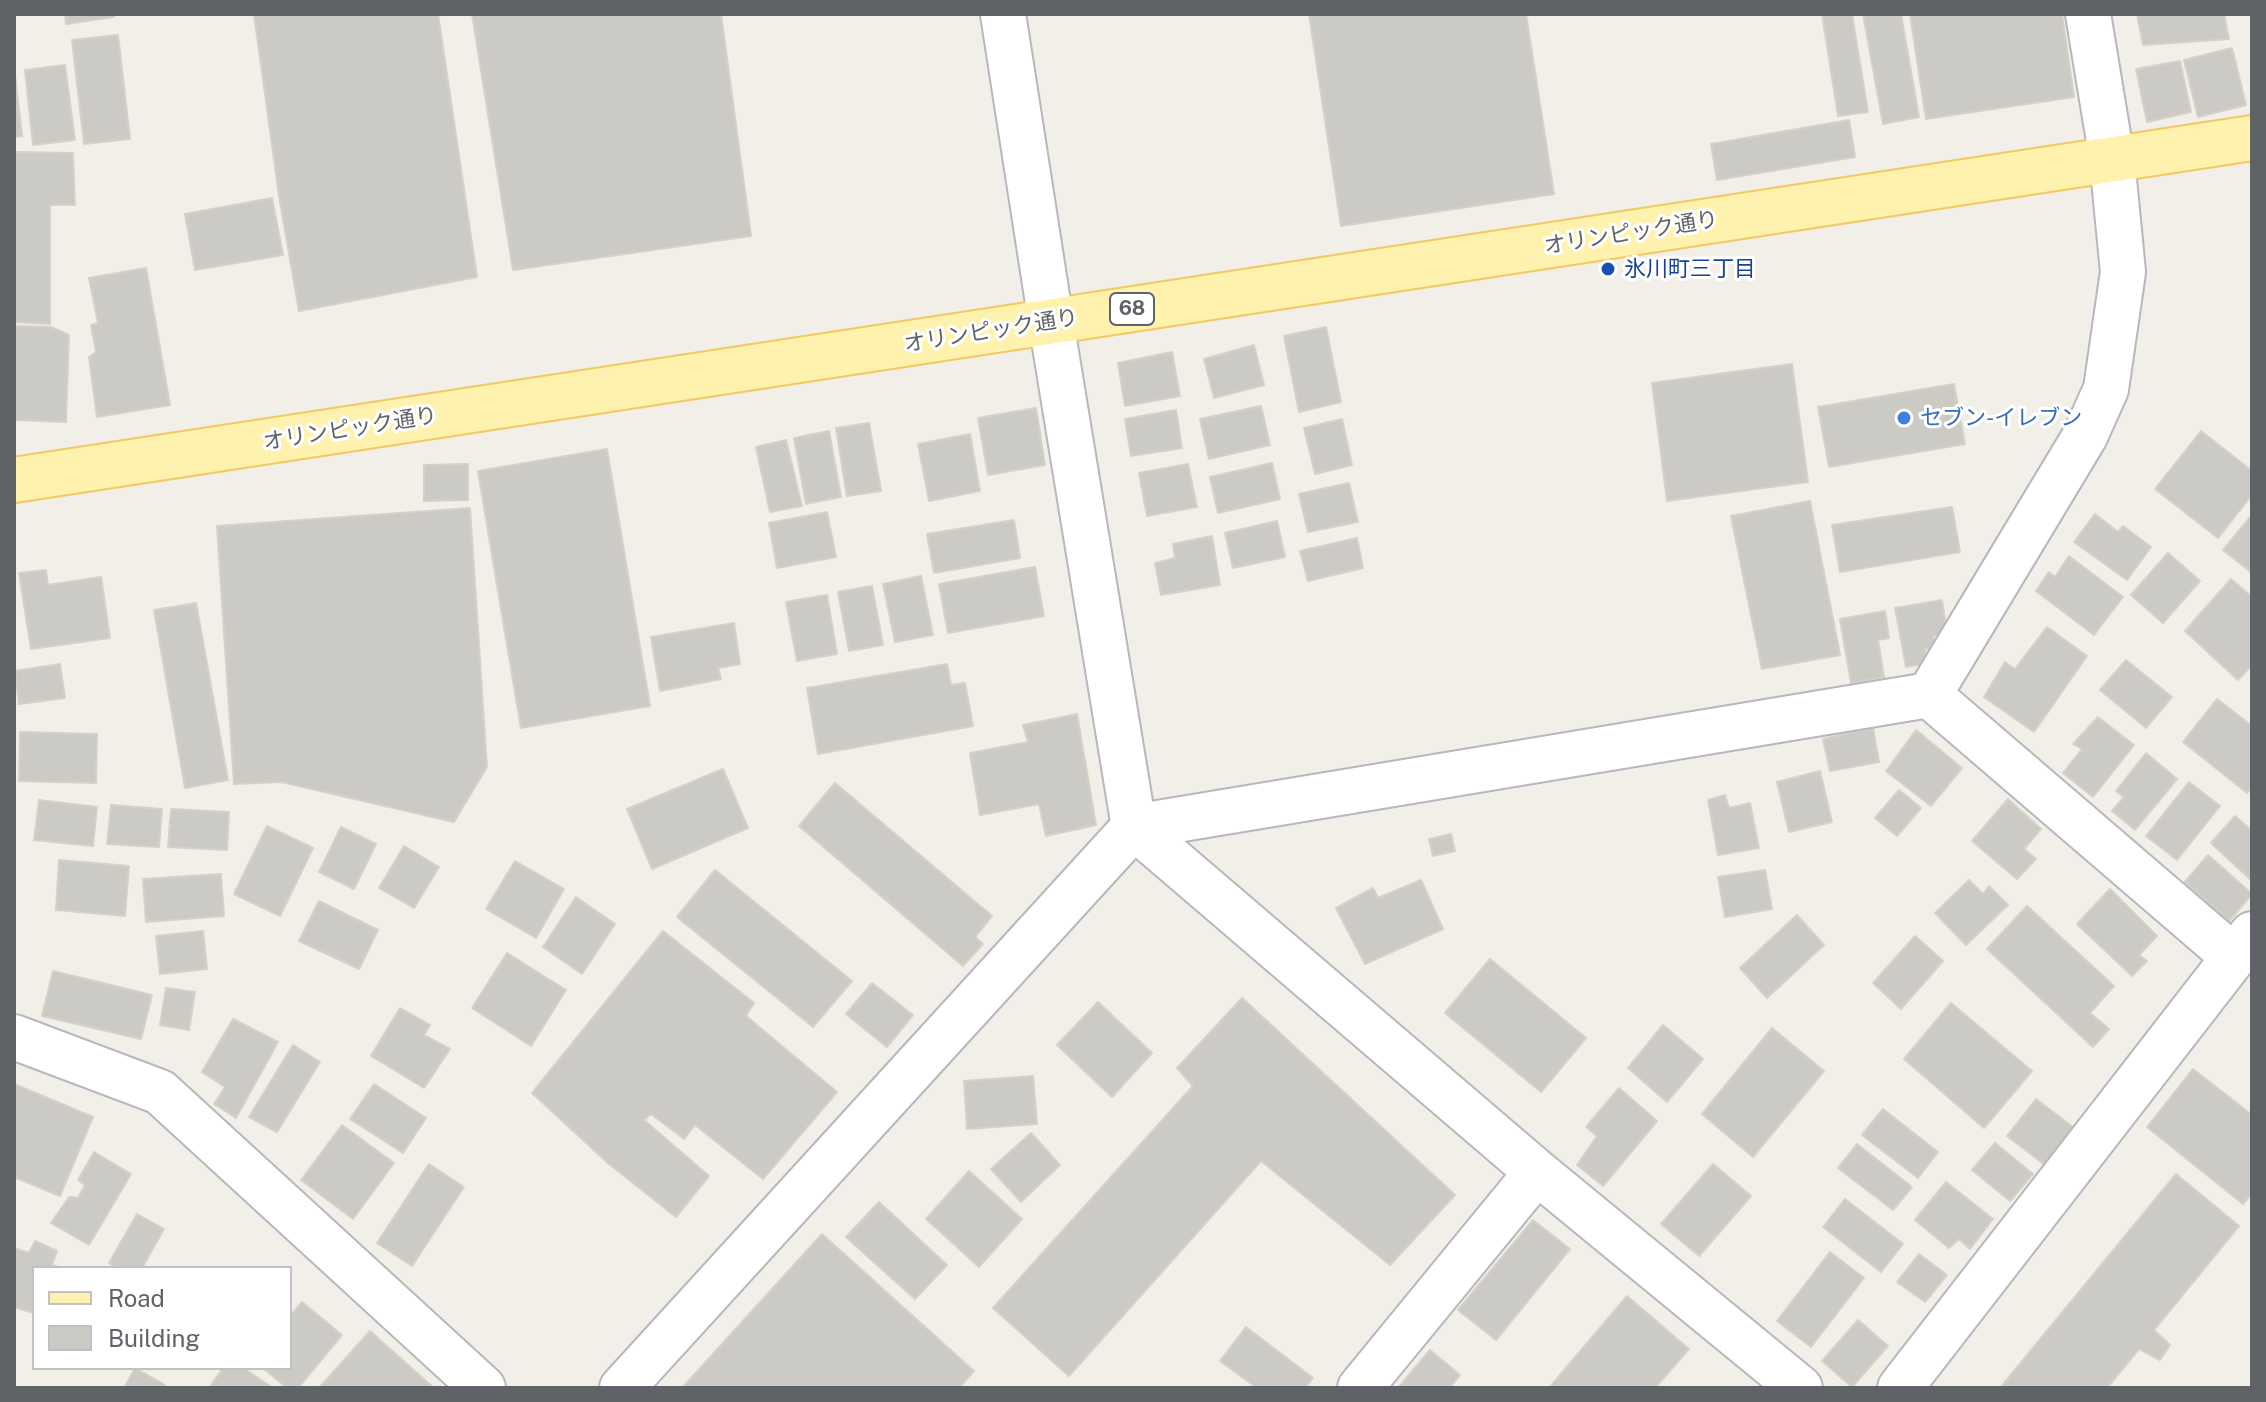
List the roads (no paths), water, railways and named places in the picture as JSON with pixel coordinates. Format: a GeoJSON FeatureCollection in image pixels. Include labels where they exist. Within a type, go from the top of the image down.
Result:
{"type":"FeatureCollection","features":[{"type":"Feature","properties":{"kind":"main road","name":"オリンピック通り"},"geometry":{"type":"LineString","coordinates":[[14,480],[2112,159],[2252,141]]}},
{"type":"Feature","properties":{"kind":"street"},"geometry":{"type":"LineString","coordinates":[[1003,14],[1134,827],[1537,1172],[1800,1388]]}},
{"type":"Feature","properties":{"kind":"street"},"geometry":{"type":"LineString","coordinates":[[1929,695],[2085,436],[2106,389],[2123,272],[2112,159],[2088,14]]}},
{"type":"Feature","properties":{"kind":"street"},"geometry":{"type":"LineString","coordinates":[[622,1388],[1134,827],[1929,695],[2243,946],[1900,1388]]}},
{"type":"Feature","properties":{"kind":"street"},"geometry":{"type":"LineString","coordinates":[[14,1037],[160,1092],[483,1388]]}},
{"type":"Feature","properties":{"kind":"street"},"geometry":{"type":"LineString","coordinates":[[1360,1388],[1537,1172]]}},
{"type":"Feature","properties":{"kind":"place","name":"氷川町三丁目"},"geometry":{"type":"Point","coordinates":[1608,269]}},
{"type":"Feature","properties":{"kind":"place","name":"セブン-イレブン"},"geometry":{"type":"Point","coordinates":[1904,418]}}]}
